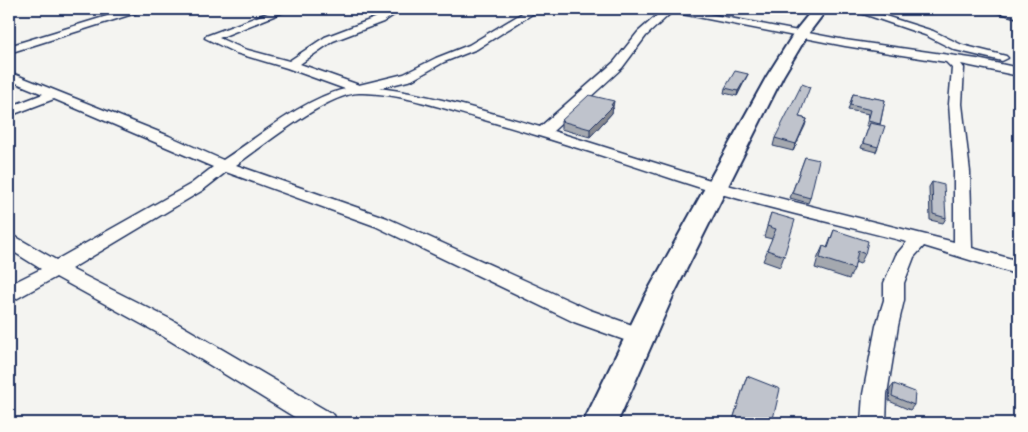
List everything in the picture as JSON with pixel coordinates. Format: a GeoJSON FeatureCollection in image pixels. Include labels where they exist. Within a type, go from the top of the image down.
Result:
{"type":"FeatureCollection","features":[{"type":"Feature","properties":{"kind":"street"},"geometry":{"type":"LineString","coordinates":[[9,50],[139,9]]}},
{"type":"Feature","properties":{"kind":"street"},"geometry":{"type":"LineString","coordinates":[[284,9],[210,38],[240,51],[291,65],[358,89],[406,95],[543,132],[717,188],[963,251],[1019,268]]}},
{"type":"Feature","properties":{"kind":"street"},"geometry":{"type":"LineString","coordinates":[[291,65],[329,39],[379,20],[398,9]]}},
{"type":"Feature","properties":{"kind":"street"},"geometry":{"type":"LineString","coordinates":[[9,294],[56,269],[197,187],[224,166],[312,107],[338,94],[408,77],[440,60],[473,47],[535,9]]}},
{"type":"Feature","properties":{"kind":"street"},"geometry":{"type":"LineString","coordinates":[[543,132],[618,65],[642,34],[660,19],[668,9],[801,33],[845,43],[954,53],[978,51],[1019,64]]}},
{"type":"Feature","properties":{"kind":"street"},"geometry":{"type":"LineString","coordinates":[[600,423],[642,337],[659,296],[775,76],[801,33],[820,9]]}},
{"type":"Feature","properties":{"kind":"street"},"geometry":{"type":"LineString","coordinates":[[854,9],[929,33],[954,53],[1019,72]]}},
{"type":"Feature","properties":{"kind":"street"},"geometry":{"type":"LineString","coordinates":[[996,9],[1019,15]]}},
{"type":"Feature","properties":{"kind":"street"},"geometry":{"type":"LineString","coordinates":[[954,53],[958,68],[954,107],[962,161],[963,251]]}},
{"type":"Feature","properties":{"kind":"street"},"geometry":{"type":"LineString","coordinates":[[9,76],[224,166],[381,222],[582,316],[642,337]]}},
{"type":"Feature","properties":{"kind":"street"},"geometry":{"type":"LineString","coordinates":[[9,112],[55,94]]}},
{"type":"Feature","properties":{"kind":"street"},"geometry":{"type":"LineString","coordinates":[[873,423],[875,394],[887,326],[894,300],[894,283],[905,255],[919,240]]}},
{"type":"Feature","properties":{"kind":"street"},"geometry":{"type":"LineString","coordinates":[[9,241],[56,269],[164,326],[325,423]]}},
{"type":"Feature","properties":{"kind":"building"},"geometry":{"type":"Polygon","coordinates":[[[735,71],[748,74],[738,91],[725,88],[735,71]]]}},
{"type":"Feature","properties":{"kind":"building"},"geometry":{"type":"Polygon","coordinates":[[[802,84],[810,87],[799,117],[807,119],[796,144],[775,138],[802,84]]]}},
{"type":"Feature","properties":{"kind":"building"},"geometry":{"type":"Polygon","coordinates":[[[853,94],[885,100],[880,124],[868,121],[871,110],[850,105],[853,94]]]}},
{"type":"Feature","properties":{"kind":"building"},"geometry":{"type":"Polygon","coordinates":[[[589,95],[614,101],[611,105],[613,106],[590,129],[561,121],[589,95]]]}},
{"type":"Feature","properties":{"kind":"building"},"geometry":{"type":"Polygon","coordinates":[[[870,123],[885,126],[878,147],[863,143],[870,123]]]}},
{"type":"Feature","properties":{"kind":"building"},"geometry":{"type":"Polygon","coordinates":[[[805,157],[819,160],[810,198],[792,193],[805,157]]]}},
{"type":"Feature","properties":{"kind":"building"},"geometry":{"type":"Polygon","coordinates":[[[932,182],[944,185],[946,218],[933,214],[932,182]]]}},
{"type":"Feature","properties":{"kind":"building"},"geometry":{"type":"Polygon","coordinates":[[[771,213],[795,220],[784,256],[767,250],[776,229],[767,226],[771,213]]]}},
{"type":"Feature","properties":{"kind":"building"},"geometry":{"type":"Polygon","coordinates":[[[834,230],[868,241],[865,254],[858,251],[854,269],[820,258],[823,246],[828,248],[834,230]]]}},
{"type":"Feature","properties":{"kind":"building"},"geometry":{"type":"Polygon","coordinates":[[[747,376],[780,389],[772,423],[732,423],[747,376]]]}},
{"type":"Feature","properties":{"kind":"building"},"geometry":{"type":"Polygon","coordinates":[[[894,384],[915,392],[914,405],[892,396],[894,384]]]}}]}
